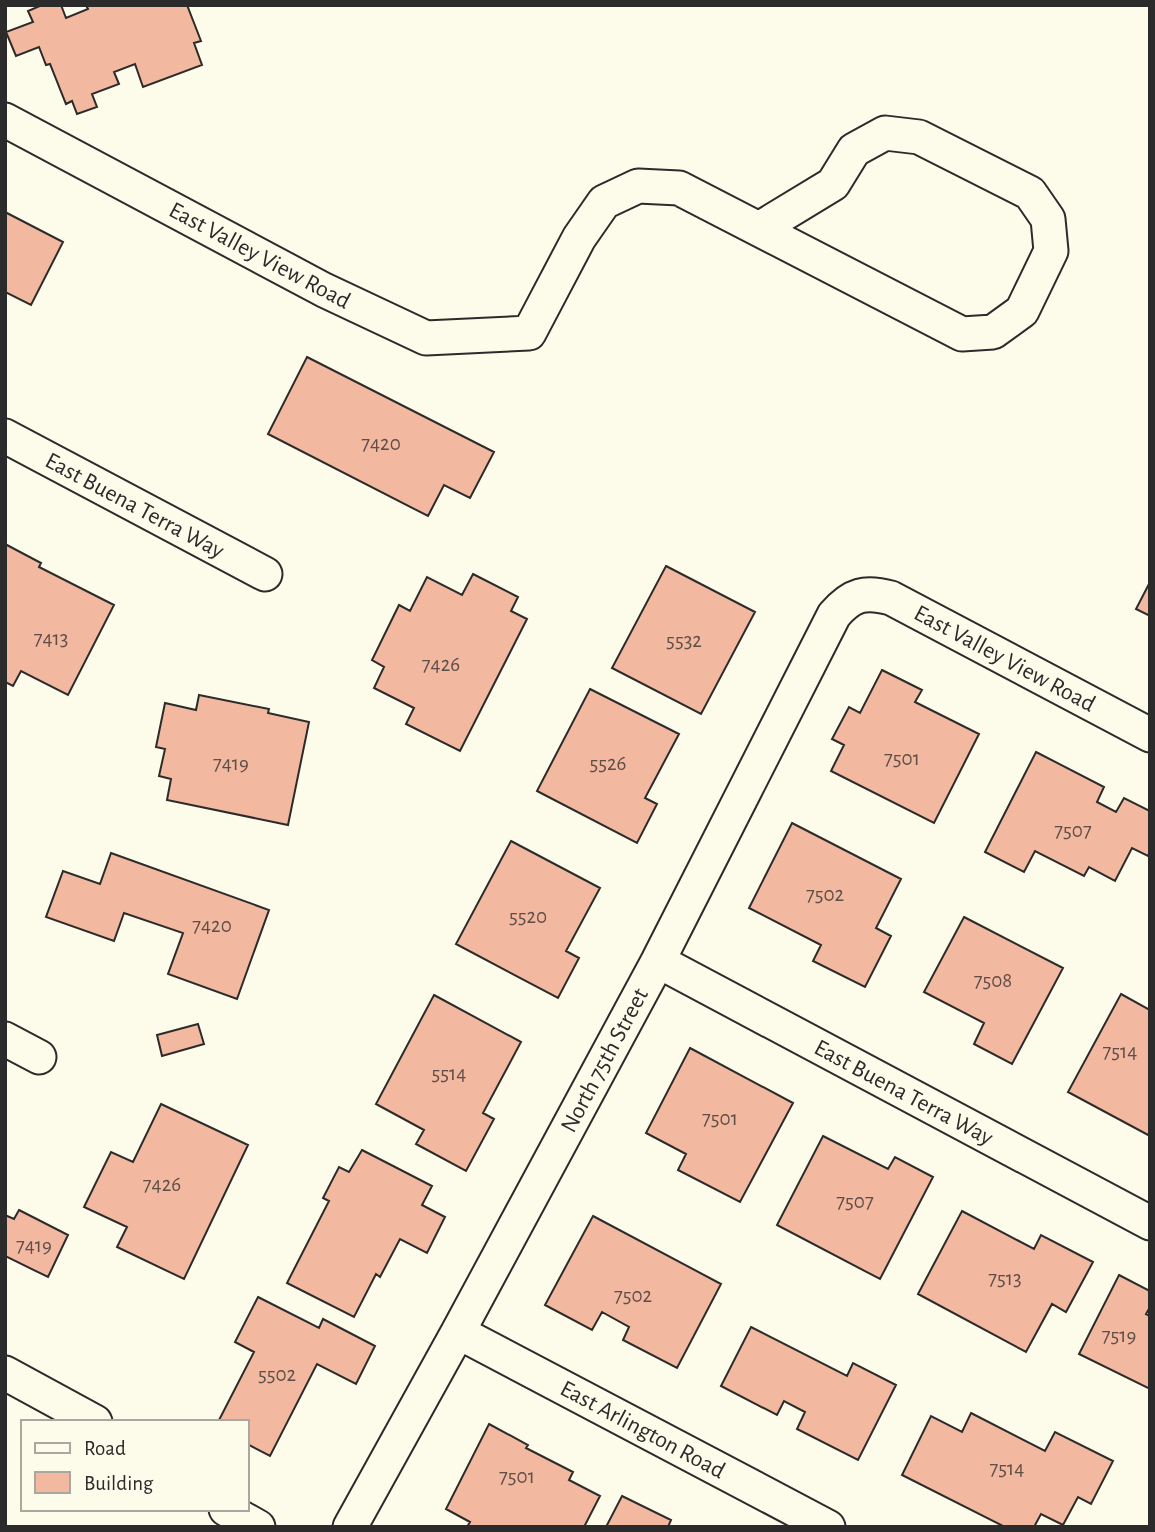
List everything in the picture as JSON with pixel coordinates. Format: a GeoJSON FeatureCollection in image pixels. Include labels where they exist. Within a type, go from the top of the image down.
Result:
{"type":"FeatureCollection","features":[{"type":"Feature","properties":{"kind":"street","name":"East Valley View Road"},"geometry":{"type":"LineString","coordinates":[[5,120],[324,290],[426,338],[529,333],[579,238],[604,202],[638,186],[679,188],[759,229]]}},
{"type":"Feature","properties":{"kind":"street"},"geometry":{"type":"LineString","coordinates":[[885,133],[919,137],[1030,193],[1048,219],[1051,251],[1022,311],[993,332],[962,334],[759,229],[833,184],[853,150],[885,133]]}},
{"type":"Feature","properties":{"kind":"street","name":"East Buena Terra Way"},"geometry":{"type":"LineString","coordinates":[[5,436],[265,574]]}},
{"type":"Feature","properties":{"kind":"street","name":"East Valley View Road"},"geometry":{"type":"LineString","coordinates":[[857,596],[875,593],[891,598],[1150,735]]}},
{"type":"Feature","properties":{"kind":"street","name":"North 75th Street"},"geometry":{"type":"LineString","coordinates":[[350,1527],[658,961],[834,615],[844,604],[857,596]]}},
{"type":"Feature","properties":{"kind":"street","name":"East Buena Terra Way"},"geometry":{"type":"LineString","coordinates":[[658,961],[1150,1223]]}},
{"type":"Feature","properties":{"kind":"street"},"geometry":{"type":"LineString","coordinates":[[5,1039],[39,1057]]}},
{"type":"Feature","properties":{"kind":"street","name":"East Arlington Road"},"geometry":{"type":"LineString","coordinates":[[458,1332],[828,1527]]}},
{"type":"Feature","properties":{"kind":"street"},"geometry":{"type":"LineString","coordinates":[[5,1373],[91,1420]]}},
{"type":"Feature","properties":{"kind":"street"},"geometry":{"type":"LineString","coordinates":[[230,1511],[258,1527]]}},
{"type":"Feature","properties":{"kind":"building"},"geometry":{"type":"Polygon","coordinates":[[[42,5],[61,5],[66,18],[88,9],[86,5],[187,5],[201,41],[194,43],[202,65],[143,87],[135,64],[114,72],[119,84],[92,94],[97,107],[77,114],[72,101],[66,104],[50,64],[46,65],[39,47],[16,56],[6,32],[33,22],[28,11],[42,5]]]}},
{"type":"Feature","properties":{"kind":"building"},"geometry":{"type":"Polygon","coordinates":[[[5,212],[63,242],[31,305],[5,292],[5,212]]]}},
{"type":"Feature","properties":{"kind":"building"},"geometry":{"type":"Polygon","coordinates":[[[307,357],[494,452],[470,498],[444,485],[428,516],[268,434],[307,357]]]}},
{"type":"Feature","properties":{"kind":"building"},"geometry":{"type":"Polygon","coordinates":[[[5,544],[41,563],[39,567],[114,605],[68,695],[21,671],[13,686],[5,682],[5,544]]]}},
{"type":"Feature","properties":{"kind":"building"},"geometry":{"type":"Polygon","coordinates":[[[666,566],[755,612],[701,714],[612,668],[666,566]]]}},
{"type":"Feature","properties":{"kind":"building"},"geometry":{"type":"Polygon","coordinates":[[[473,574],[518,597],[511,611],[527,619],[460,751],[406,724],[414,708],[374,688],[384,667],[372,660],[399,605],[410,611],[427,577],[462,595],[473,574]]]}},
{"type":"Feature","properties":{"kind":"building"},"geometry":{"type":"Polygon","coordinates":[[[1150,582],[1150,616],[1136,609],[1150,582]]]}},
{"type":"Feature","properties":{"kind":"building"},"geometry":{"type":"Polygon","coordinates":[[[882,670],[922,690],[915,702],[979,734],[934,823],[831,771],[844,745],[832,739],[849,707],[860,713],[882,670]]]}},
{"type":"Feature","properties":{"kind":"building"},"geometry":{"type":"Polygon","coordinates":[[[590,689],[679,734],[645,798],[657,804],[637,843],[537,791],[590,689]]]}},
{"type":"Feature","properties":{"kind":"building"},"geometry":{"type":"Polygon","coordinates":[[[199,695],[269,709],[268,713],[309,722],[288,825],[167,800],[171,779],[159,776],[165,749],[156,747],[165,703],[196,710],[199,695]]]}},
{"type":"Feature","properties":{"kind":"building"},"geometry":{"type":"Polygon","coordinates":[[[1036,752],[1104,787],[1097,802],[1116,812],[1124,798],[1150,811],[1148,856],[1132,848],[1115,881],[1089,867],[1084,876],[1035,851],[1024,872],[985,852],[1036,752]]]}},
{"type":"Feature","properties":{"kind":"building"},"geometry":{"type":"Polygon","coordinates":[[[792,823],[901,879],[876,928],[891,936],[865,987],[813,961],[821,945],[749,908],[792,823]]]}},
{"type":"Feature","properties":{"kind":"building"},"geometry":{"type":"Polygon","coordinates":[[[511,841],[600,888],[566,951],[579,958],[558,998],[456,944],[511,841]]]}},
{"type":"Feature","properties":{"kind":"building"},"geometry":{"type":"Polygon","coordinates":[[[111,853],[269,910],[237,999],[168,974],[183,933],[124,913],[114,941],[46,917],[63,871],[100,884],[111,853]]]}},
{"type":"Feature","properties":{"kind":"building"},"geometry":{"type":"Polygon","coordinates":[[[964,917],[1063,968],[1012,1064],[974,1044],[984,1023],[924,992],[964,917]]]}},
{"type":"Feature","properties":{"kind":"building"},"geometry":{"type":"Polygon","coordinates":[[[1121,994],[1150,1010],[1150,1136],[1068,1092],[1121,994]]]}},
{"type":"Feature","properties":{"kind":"building"},"geometry":{"type":"Polygon","coordinates":[[[434,995],[521,1042],[483,1113],[494,1119],[466,1171],[416,1144],[424,1130],[376,1104],[434,995]]]}},
{"type":"Feature","properties":{"kind":"building"},"geometry":{"type":"Polygon","coordinates":[[[198,1024],[204,1044],[162,1056],[157,1035],[198,1024]]]}},
{"type":"Feature","properties":{"kind":"building"},"geometry":{"type":"Polygon","coordinates":[[[690,1048],[793,1103],[740,1202],[678,1170],[686,1154],[646,1133],[690,1048]]]}},
{"type":"Feature","properties":{"kind":"building"},"geometry":{"type":"Polygon","coordinates":[[[161,1104],[248,1145],[184,1279],[117,1247],[127,1227],[84,1207],[111,1152],[133,1162],[161,1104]]]}},
{"type":"Feature","properties":{"kind":"building"},"geometry":{"type":"Polygon","coordinates":[[[823,1136],[888,1169],[895,1157],[933,1177],[880,1279],[777,1225],[823,1136]]]}},
{"type":"Feature","properties":{"kind":"building"},"geometry":{"type":"Polygon","coordinates":[[[362,1150],[432,1186],[422,1205],[445,1217],[427,1253],[400,1239],[380,1277],[376,1274],[354,1317],[287,1283],[329,1201],[323,1198],[339,1167],[349,1172],[362,1150]]]}},
{"type":"Feature","properties":{"kind":"building"},"geometry":{"type":"Polygon","coordinates":[[[19,1210],[68,1235],[48,1277],[5,1256],[5,1215],[14,1219],[19,1210]]]}},
{"type":"Feature","properties":{"kind":"building"},"geometry":{"type":"Polygon","coordinates":[[[962,1211],[1034,1249],[1041,1235],[1093,1262],[1066,1312],[1052,1304],[1026,1352],[918,1294],[962,1211]]]}},
{"type":"Feature","properties":{"kind":"building"},"geometry":{"type":"Polygon","coordinates":[[[593,1216],[721,1284],[677,1368],[623,1340],[629,1327],[602,1312],[592,1330],[545,1305],[593,1216]]]}},
{"type":"Feature","properties":{"kind":"building"},"geometry":{"type":"Polygon","coordinates":[[[1119,1275],[1150,1291],[1150,1307],[1146,1314],[1150,1316],[1150,1389],[1079,1354],[1119,1275]]]}},
{"type":"Feature","properties":{"kind":"building"},"geometry":{"type":"Polygon","coordinates":[[[258,1297],[319,1328],[323,1319],[375,1346],[356,1384],[317,1364],[270,1456],[248,1445],[248,1420],[219,1420],[254,1352],[235,1342],[258,1297]]]}},
{"type":"Feature","properties":{"kind":"building"},"geometry":{"type":"Polygon","coordinates":[[[751,1327],[847,1376],[853,1363],[896,1385],[858,1460],[797,1429],[805,1412],[784,1401],[777,1415],[721,1386],[751,1327]]]}},
{"type":"Feature","properties":{"kind":"building"},"geometry":{"type":"Polygon","coordinates":[[[971,1413],[1045,1451],[1055,1432],[1113,1461],[1091,1504],[1078,1497],[1063,1525],[1041,1514],[1034,1527],[1005,1527],[902,1475],[931,1416],[962,1432],[971,1413]]]}},
{"type":"Feature","properties":{"kind":"building"},"geometry":{"type":"Polygon","coordinates":[[[489,1424],[528,1445],[526,1448],[573,1472],[569,1480],[600,1496],[584,1527],[467,1527],[470,1522],[446,1509],[489,1424]]]}},
{"type":"Feature","properties":{"kind":"building"},"geometry":{"type":"Polygon","coordinates":[[[622,1496],[671,1520],[668,1527],[606,1527],[622,1496]]]}}]}
